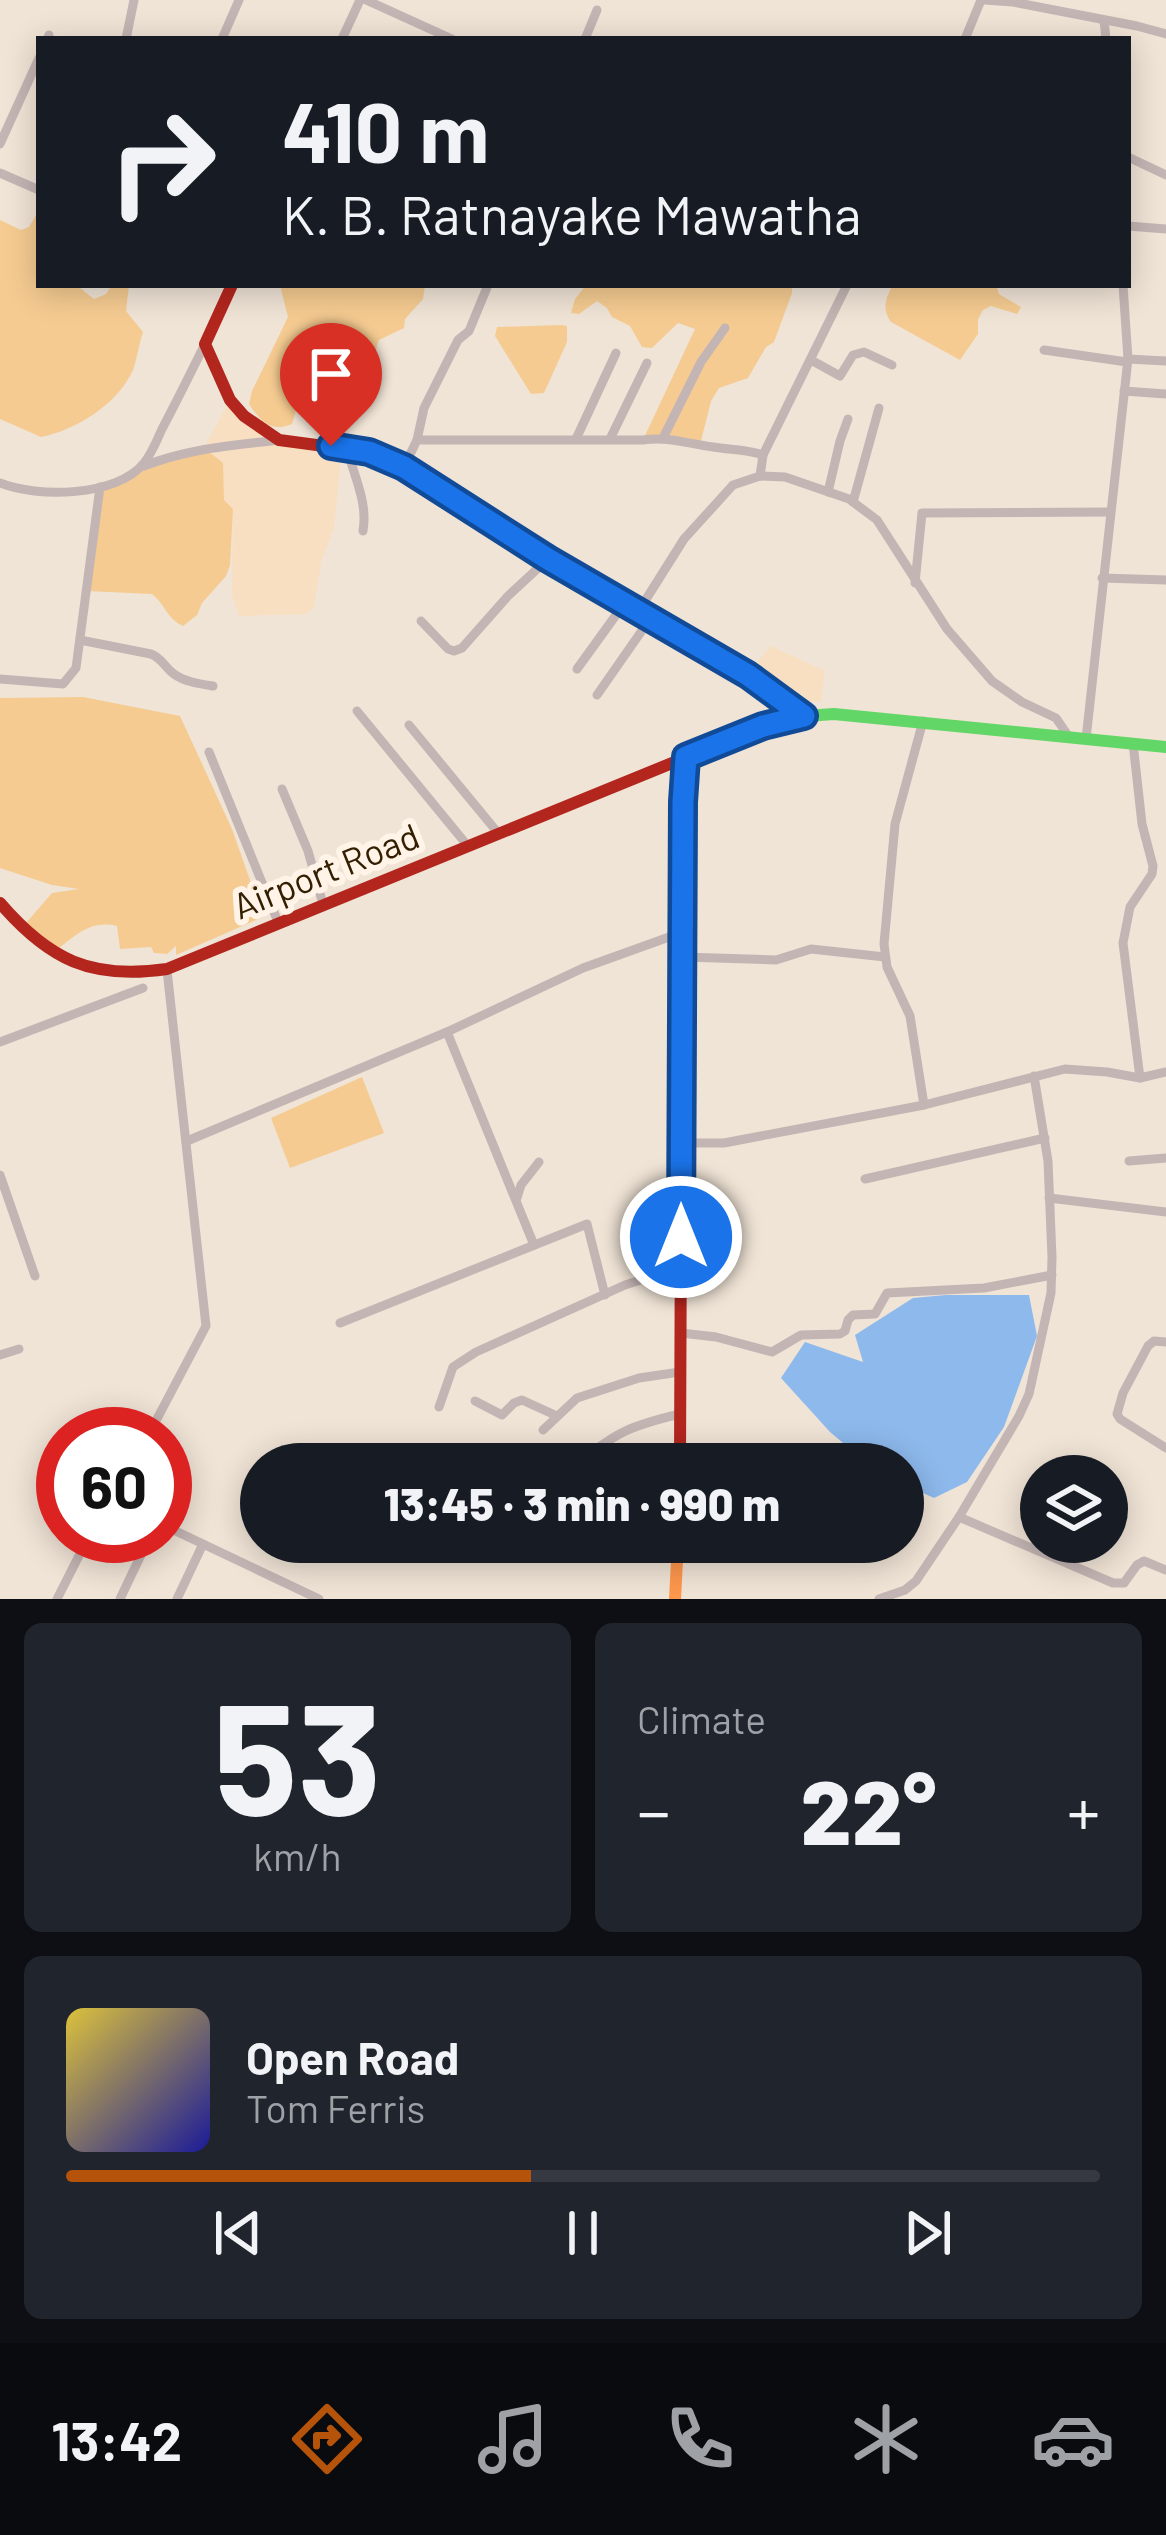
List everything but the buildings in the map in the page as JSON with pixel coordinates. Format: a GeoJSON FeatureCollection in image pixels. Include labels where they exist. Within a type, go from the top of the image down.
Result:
{"type":"FeatureCollection","features":[{"type":"Feature","properties":{"kind":"main road"},"geometry":{"type":"LineString","coordinates":[[231,288],[205,344],[230,400],[244,416],[279,440],[369,452],[404,467],[548,559],[748,675],[804,716]]}},
{"type":"Feature","properties":{"kind":"main road","name":"Airport Road"},"geometry":{"type":"LineString","coordinates":[[0,903],[36,941],[78,966],[122,974],[167,969],[763,726],[804,716],[923,721],[1166,747]]}},
{"type":"Feature","properties":{"kind":"main road"},"geometry":{"type":"LineString","coordinates":[[680,1443],[686,757]]}},
{"type":"Feature","properties":{"kind":"main road"},"geometry":{"type":"LineString","coordinates":[[675,1599],[677,1563]]}},
{"type":"Feature","properties":{"kind":"street"},"geometry":{"type":"LineString","coordinates":[[127,36],[134,0]]}},
{"type":"Feature","properties":{"kind":"street"},"geometry":{"type":"LineString","coordinates":[[223,36],[239,0]]}},
{"type":"Feature","properties":{"kind":"street"},"geometry":{"type":"LineString","coordinates":[[344,36],[363,0],[445,36]]}},
{"type":"Feature","properties":{"kind":"street"},"geometry":{"type":"LineString","coordinates":[[967,36],[987,0],[1166,34]]}},
{"type":"Feature","properties":{"kind":"street"},"geometry":{"type":"LineString","coordinates":[[586,36],[597,10]]}},
{"type":"Feature","properties":{"kind":"street"},"geometry":{"type":"LineString","coordinates":[[1104,20],[1106,36]]}},
{"type":"Feature","properties":{"kind":"street"},"geometry":{"type":"LineString","coordinates":[[0,144],[36,65]]}},
{"type":"Feature","properties":{"kind":"street"},"geometry":{"type":"LineString","coordinates":[[1131,158],[1166,175]]}},
{"type":"Feature","properties":{"kind":"street"},"geometry":{"type":"LineString","coordinates":[[0,173],[36,189]]}},
{"type":"Feature","properties":{"kind":"street"},"geometry":{"type":"LineString","coordinates":[[1131,226],[1166,229]]}},
{"type":"Feature","properties":{"kind":"street"},"geometry":{"type":"LineString","coordinates":[[404,467],[432,388],[458,340],[469,331],[487,288]]}},
{"type":"Feature","properties":{"kind":"street"},"geometry":{"type":"LineString","coordinates":[[760,476],[763,454],[846,288]]}},
{"type":"Feature","properties":{"kind":"street"},"geometry":{"type":"LineString","coordinates":[[1086,739],[1128,360],[1123,288]]}},
{"type":"Feature","properties":{"kind":"street"},"geometry":{"type":"LineString","coordinates":[[663,438],[701,362],[725,328]]}},
{"type":"Feature","properties":{"kind":"street"},"geometry":{"type":"LineString","coordinates":[[142,466],[205,344]]}},
{"type":"Feature","properties":{"kind":"street"},"geometry":{"type":"LineString","coordinates":[[1044,350],[1166,361]]}},
{"type":"Feature","properties":{"kind":"street"},"geometry":{"type":"LineString","coordinates":[[811,360],[840,376],[854,355],[864,352],[892,365]]}},
{"type":"Feature","properties":{"kind":"street"},"geometry":{"type":"LineString","coordinates":[[576,439],[616,353]]}},
{"type":"Feature","properties":{"kind":"street"},"geometry":{"type":"LineString","coordinates":[[610,439],[647,363]]}},
{"type":"Feature","properties":{"kind":"street"},"geometry":{"type":"LineString","coordinates":[[1124,391],[1166,394]]}},
{"type":"Feature","properties":{"kind":"street"},"geometry":{"type":"LineString","coordinates":[[853,502],[880,408]]}},
{"type":"Feature","properties":{"kind":"street"},"geometry":{"type":"LineString","coordinates":[[828,492],[848,419]]}},
{"type":"Feature","properties":{"kind":"street"},"geometry":{"type":"LineString","coordinates":[[417,440],[663,438],[763,454]]}},
{"type":"Feature","properties":{"kind":"street"},"geometry":{"type":"LineString","coordinates":[[0,483],[50,492],[100,487],[142,466],[191,450],[279,440]]}},
{"type":"Feature","properties":{"kind":"street"},"geometry":{"type":"LineString","coordinates":[[347,448],[365,503],[363,531]]}},
{"type":"Feature","properties":{"kind":"street"},"geometry":{"type":"LineString","coordinates":[[597,695],[684,539],[711,507],[733,485],[760,476],[784,477],[853,502],[877,520],[947,629],[992,681],[1056,718],[1069,737]]}},
{"type":"Feature","properties":{"kind":"street"},"geometry":{"type":"LineString","coordinates":[[0,679],[63,684],[76,668],[100,487]]}},
{"type":"Feature","properties":{"kind":"street"},"geometry":{"type":"LineString","coordinates":[[915,584],[922,513],[1110,512]]}},
{"type":"Feature","properties":{"kind":"street"},"geometry":{"type":"LineString","coordinates":[[421,621],[448,649],[462,648],[548,559]]}},
{"type":"Feature","properties":{"kind":"street"},"geometry":{"type":"LineString","coordinates":[[1102,578],[1166,580]]}},
{"type":"Feature","properties":{"kind":"street"},"geometry":{"type":"LineString","coordinates":[[577,670],[624,604]]}},
{"type":"Feature","properties":{"kind":"street"},"geometry":{"type":"LineString","coordinates":[[80,640],[151,655],[161,659],[170,672],[213,686]]}},
{"type":"Feature","properties":{"kind":"street"},"geometry":{"type":"LineString","coordinates":[[357,711],[467,845]]}},
{"type":"Feature","properties":{"kind":"street"},"geometry":{"type":"LineString","coordinates":[[923,721],[895,824],[885,956],[910,1016],[924,1105]]}},
{"type":"Feature","properties":{"kind":"street"},"geometry":{"type":"LineString","coordinates":[[409,725],[498,833]]}},
{"type":"Feature","properties":{"kind":"street"},"geometry":{"type":"LineString","coordinates":[[1133,743],[1142,824],[1153,866],[1127,916],[1123,944],[1140,1078]]}},
{"type":"Feature","properties":{"kind":"street"},"geometry":{"type":"LineString","coordinates":[[209,752],[278,922]]}},
{"type":"Feature","properties":{"kind":"street"},"geometry":{"type":"LineString","coordinates":[[282,789],[308,851],[323,904]]}},
{"type":"Feature","properties":{"kind":"street"},"geometry":{"type":"LineString","coordinates":[[187,1142],[447,1032],[583,968],[682,932]]}},
{"type":"Feature","properties":{"kind":"street"},"geometry":{"type":"LineString","coordinates":[[683,957],[776,960],[811,949],[885,956]]}},
{"type":"Feature","properties":{"kind":"street"},"geometry":{"type":"LineString","coordinates":[[163,1407],[206,1326],[167,969]]}},
{"type":"Feature","properties":{"kind":"street"},"geometry":{"type":"LineString","coordinates":[[0,1042],[143,988]]}},
{"type":"Feature","properties":{"kind":"street"},"geometry":{"type":"LineString","coordinates":[[447,1032],[534,1245]]}},
{"type":"Feature","properties":{"kind":"street"},"geometry":{"type":"LineString","coordinates":[[681,1143],[724,1143],[924,1105],[1065,1069],[1140,1078],[1166,1072]]}},
{"type":"Feature","properties":{"kind":"street"},"geometry":{"type":"LineString","coordinates":[[879,1599],[916,1581],[1029,1394],[1052,1275],[1046,1138],[1034,1076]]}},
{"type":"Feature","properties":{"kind":"street"},"geometry":{"type":"LineString","coordinates":[[866,1179],[1046,1138]]}},
{"type":"Feature","properties":{"kind":"street"},"geometry":{"type":"LineString","coordinates":[[1129,1160],[1166,1158]]}},
{"type":"Feature","properties":{"kind":"street"},"geometry":{"type":"LineString","coordinates":[[517,1202],[521,1185],[539,1162]]}},
{"type":"Feature","properties":{"kind":"street"},"geometry":{"type":"LineString","coordinates":[[0,1175],[35,1276]]}},
{"type":"Feature","properties":{"kind":"street"},"geometry":{"type":"LineString","coordinates":[[1049,1198],[1166,1212]]}},
{"type":"Feature","properties":{"kind":"street"},"geometry":{"type":"LineString","coordinates":[[340,1323],[587,1224],[605,1295]]}},
{"type":"Feature","properties":{"kind":"street"},"geometry":{"type":"LineString","coordinates":[[439,1407],[453,1367],[476,1352],[626,1285],[681,1267]]}},
{"type":"Feature","properties":{"kind":"street"},"geometry":{"type":"LineString","coordinates":[[681,1333],[772,1352],[801,1335],[840,1334],[853,1315],[875,1314],[887,1293],[984,1288],[1052,1275]]}},
{"type":"Feature","properties":{"kind":"street"},"geometry":{"type":"LineString","coordinates":[[1166,1342],[1148,1346],[1117,1414],[1166,1448]]}},
{"type":"Feature","properties":{"kind":"street"},"geometry":{"type":"LineString","coordinates":[[0,1354],[19,1349]]}},
{"type":"Feature","properties":{"kind":"street"},"geometry":{"type":"LineString","coordinates":[[543,1430],[578,1398],[639,1378],[680,1372]]}},
{"type":"Feature","properties":{"kind":"street"},"geometry":{"type":"LineString","coordinates":[[475,1401],[502,1415],[522,1400],[557,1416]]}},
{"type":"Feature","properties":{"kind":"street"},"geometry":{"type":"LineString","coordinates":[[601,1443],[638,1424],[680,1414]]}},
{"type":"Feature","properties":{"kind":"street"},"geometry":{"type":"LineString","coordinates":[[958,1517],[1119,1585],[1144,1561],[1166,1570]]}},
{"type":"Feature","properties":{"kind":"street"},"geometry":{"type":"LineString","coordinates":[[192,1539],[320,1599]]}},
{"type":"Feature","properties":{"kind":"street"},"geometry":{"type":"LineString","coordinates":[[177,1599],[203,1544]]}},
{"type":"Feature","properties":{"kind":"street"},"geometry":{"type":"LineString","coordinates":[[57,1599],[75,1563]]}},
{"type":"Feature","properties":{"kind":"street"},"geometry":{"type":"LineString","coordinates":[[121,1599],[138,1563]]}},
{"type":"Feature","properties":{"kind":"shaded area"},"geometry":{"type":"Polygon","coordinates":[[[36,215],[36,288],[80,288],[94,299],[110,288],[129,288],[126,311],[143,332],[133,370],[117,394],[82,422],[41,437],[0,419],[0,220],[21,230],[36,215]]]}},
{"type":"Feature","properties":{"kind":"shaded area"},"geometry":{"type":"Polygon","coordinates":[[[281,288],[425,288],[423,299],[405,319],[404,328],[379,340],[369,377],[334,421],[329,417],[330,383],[311,373],[306,374],[292,424],[267,424],[249,404],[288,317],[281,288]]]}},
{"type":"Feature","properties":{"kind":"shaded area"},"geometry":{"type":"Polygon","coordinates":[[[584,288],[792,288],[774,342],[748,378],[719,388],[711,401],[700,445],[643,440],[695,329],[678,323],[652,348],[642,347],[630,326],[612,317],[597,301],[579,314],[571,313],[584,288]]]}},
{"type":"Feature","properties":{"kind":"shaded area"},"geometry":{"type":"Polygon","coordinates":[[[892,288],[997,288],[1021,307],[1017,314],[991,306],[983,310],[978,334],[960,360],[891,322],[886,313],[892,288]]]}},
{"type":"Feature","properties":{"kind":"shaded area"},"geometry":{"type":"Polygon","coordinates":[[[567,326],[567,342],[544,393],[531,394],[495,336],[497,327],[567,326]]]}},
{"type":"Feature","properties":{"kind":"shaded area"},"geometry":{"type":"Polygon","coordinates":[[[230,400],[279,440],[342,448],[334,528],[321,562],[314,608],[306,614],[239,616],[232,594],[233,509],[224,500],[223,463],[204,448],[230,400]]]}},
{"type":"Feature","properties":{"kind":"shaded area"},"geometry":{"type":"Polygon","coordinates":[[[204,448],[223,463],[224,500],[233,509],[230,565],[197,615],[183,626],[152,594],[86,591],[100,487],[142,467],[204,448]]]}},
{"type":"Feature","properties":{"kind":"shaded area"},"geometry":{"type":"Polygon","coordinates":[[[771,646],[825,671],[821,701],[810,702],[779,690],[755,665],[771,646]]]}},
{"type":"Feature","properties":{"kind":"shaded area"},"geometry":{"type":"Polygon","coordinates":[[[83,697],[180,716],[232,829],[263,917],[176,955],[176,946],[167,954],[154,953],[151,947],[120,949],[117,926],[108,925],[85,930],[58,949],[26,923],[52,893],[79,889],[0,868],[0,698],[83,697]]]}},
{"type":"Feature","properties":{"kind":"shaded area"},"geometry":{"type":"Polygon","coordinates":[[[362,1077],[384,1133],[290,1168],[271,1118],[362,1077]]]}},
{"type":"Feature","properties":{"kind":"water"},"geometry":{"type":"Polygon","coordinates":[[[1029,1295],[1037,1336],[1004,1427],[967,1482],[934,1498],[924,1493],[924,1443],[843,1443],[781,1378],[805,1342],[863,1362],[855,1335],[913,1298],[1029,1295]]]}},
{"type":"Feature","properties":{"kind":"traffic: fast"},"geometry":{"type":"LineString","coordinates":[[758,728],[791,717],[834,714],[1166,747]]}},
{"type":"Feature","properties":{"kind":"traffic: slow"},"geometry":{"type":"LineString","coordinates":[[641,613],[748,675],[804,716]]}},
{"type":"Feature","properties":{"kind":"traffic: slow"},"geometry":{"type":"LineString","coordinates":[[682,950],[686,757]]}},
{"type":"Feature","properties":{"kind":"traffic: slow"},"geometry":{"type":"LineString","coordinates":[[675,1599],[677,1563]]}},
{"type":"Feature","properties":{"kind":"traffic: jam"},"geometry":{"type":"LineString","coordinates":[[231,288],[205,344],[230,400],[244,416],[279,440],[369,452],[404,467],[641,613]]}},
{"type":"Feature","properties":{"kind":"traffic: jam"},"geometry":{"type":"LineString","coordinates":[[0,903],[36,939],[73,962],[116,971],[167,969],[758,728]]}},
{"type":"Feature","properties":{"kind":"traffic: jam"},"geometry":{"type":"LineString","coordinates":[[680,1443],[682,950]]}},
{"type":"Feature","properties":{"kind":"route"},"geometry":{"type":"LineString","coordinates":[[331,446],[369,452],[404,467],[548,559],[748,675],[804,716],[763,726],[686,757],[681,1237]]}}]}
